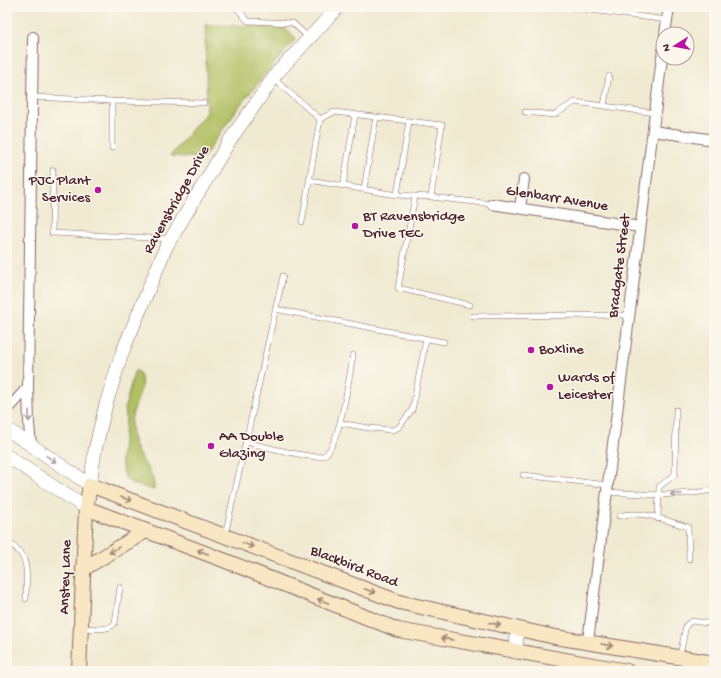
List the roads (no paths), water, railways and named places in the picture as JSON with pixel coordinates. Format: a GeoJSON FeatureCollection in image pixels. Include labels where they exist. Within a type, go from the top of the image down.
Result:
{"type":"FeatureCollection","features":[{"type":"Feature","properties":{"kind":"main road","name":"Anstey Lane"},"geometry":{"type":"LineString","coordinates":[[79,671],[86,508],[90,485]]}},
{"type":"Feature","properties":{"kind":"main road","name":"Blackbird Road"},"geometry":{"type":"LineString","coordinates":[[90,485],[399,602],[555,637],[588,641],[714,663]]}},
{"type":"Feature","properties":{"kind":"main road"},"geometry":{"type":"LineString","coordinates":[[86,508],[233,564],[398,630],[612,670],[626,671]]}},
{"type":"Feature","properties":{"kind":"main road"},"geometry":{"type":"LineString","coordinates":[[83,569],[146,531]]}},
{"type":"Feature","properties":{"kind":"street","name":"Ravensbridge Drive"},"geometry":{"type":"LineString","coordinates":[[90,485],[95,450],[106,404],[122,353],[166,247],[230,140],[274,78],[338,7]]}},
{"type":"Feature","properties":{"kind":"street"},"geometry":{"type":"LineString","coordinates":[[666,26],[668,7]]}},
{"type":"Feature","properties":{"kind":"street"},"geometry":{"type":"LineString","coordinates":[[31,445],[28,386],[34,37]]}},
{"type":"Feature","properties":{"kind":"street","name":"Bradgate Street"},"geometry":{"type":"LineString","coordinates":[[588,641],[661,66]]}},
{"type":"Feature","properties":{"kind":"street"},"geometry":{"type":"LineString","coordinates":[[653,131],[714,140]]}},
{"type":"Feature","properties":{"kind":"street"},"geometry":{"type":"LineString","coordinates":[[520,208],[524,180]]}},
{"type":"Feature","properties":{"kind":"street","name":"Glenbarr Avenue"},"geometry":{"type":"LineString","coordinates":[[492,204],[640,227]]}},
{"type":"Feature","properties":{"kind":"street"},"geometry":{"type":"LineString","coordinates":[[7,406],[11,406],[28,386]]}},
{"type":"Feature","properties":{"kind":"street","name":"Blackbird Road"},"geometry":{"type":"LineString","coordinates":[[7,429],[90,485]]}},
{"type":"Feature","properties":{"kind":"street"},"geometry":{"type":"LineString","coordinates":[[7,456],[86,508]]}},
{"type":"Feature","properties":{"kind":"street"},"geometry":{"type":"LineString","coordinates":[[516,652],[517,629]]}},
{"type":"Feature","properties":{"kind":"lane"},"geometry":{"type":"LineString","coordinates":[[236,7],[248,21],[293,23],[310,38]]}},
{"type":"Feature","properties":{"kind":"lane"},"geometry":{"type":"LineString","coordinates":[[569,7],[667,20]]}},
{"type":"Feature","properties":{"kind":"lane"},"geometry":{"type":"LineString","coordinates":[[604,106],[609,76]]}},
{"type":"Feature","properties":{"kind":"lane"},"geometry":{"type":"LineString","coordinates":[[274,78],[320,120]]}},
{"type":"Feature","properties":{"kind":"lane"},"geometry":{"type":"LineString","coordinates":[[33,97],[112,101],[204,103]]}},
{"type":"Feature","properties":{"kind":"lane"},"geometry":{"type":"LineString","coordinates":[[112,101],[112,148]]}},
{"type":"Feature","properties":{"kind":"lane"},"geometry":{"type":"LineString","coordinates":[[525,112],[554,115],[575,102],[655,113]]}},
{"type":"Feature","properties":{"kind":"lane"},"geometry":{"type":"LineString","coordinates":[[302,222],[320,120],[334,112],[442,125],[431,197]]}},
{"type":"Feature","properties":{"kind":"lane"},"geometry":{"type":"LineString","coordinates":[[343,186],[355,115]]}},
{"type":"Feature","properties":{"kind":"lane"},"geometry":{"type":"LineString","coordinates":[[364,189],[376,117]]}},
{"type":"Feature","properties":{"kind":"lane"},"geometry":{"type":"LineString","coordinates":[[397,195],[409,121]]}},
{"type":"Feature","properties":{"kind":"lane"},"geometry":{"type":"LineString","coordinates":[[53,170],[52,233],[171,239]]}},
{"type":"Feature","properties":{"kind":"lane"},"geometry":{"type":"LineString","coordinates":[[309,180],[397,195],[431,197],[492,204]]}},
{"type":"Feature","properties":{"kind":"lane"},"geometry":{"type":"LineString","coordinates":[[415,196],[398,288],[470,305]]}},
{"type":"Feature","properties":{"kind":"lane"},"geometry":{"type":"LineString","coordinates":[[224,536],[282,276]]}},
{"type":"Feature","properties":{"kind":"lane"},"geometry":{"type":"LineString","coordinates":[[275,308],[444,342]]}},
{"type":"Feature","properties":{"kind":"lane"},"geometry":{"type":"LineString","coordinates":[[473,316],[629,315]]}},
{"type":"Feature","properties":{"kind":"lane"},"geometry":{"type":"LineString","coordinates":[[340,423],[393,430],[399,427],[412,410],[426,339]]}},
{"type":"Feature","properties":{"kind":"lane"},"geometry":{"type":"LineString","coordinates":[[245,442],[310,456],[323,456],[328,454],[332,447],[340,423],[353,355]]}},
{"type":"Feature","properties":{"kind":"lane"},"geometry":{"type":"LineString","coordinates":[[658,519],[659,487],[675,474],[676,410]]}},
{"type":"Feature","properties":{"kind":"lane"},"geometry":{"type":"LineString","coordinates":[[523,475],[659,495],[714,490]]}},
{"type":"Feature","properties":{"kind":"lane"},"geometry":{"type":"LineString","coordinates":[[619,516],[627,513],[640,514],[688,527],[689,560]]}},
{"type":"Feature","properties":{"kind":"lane"},"geometry":{"type":"LineString","coordinates":[[7,541],[20,551],[25,561],[26,599]]}},
{"type":"Feature","properties":{"kind":"lane"},"geometry":{"type":"LineString","coordinates":[[81,628],[109,628],[113,626],[115,623],[120,587]]}},
{"type":"Feature","properties":{"kind":"lane"},"geometry":{"type":"LineString","coordinates":[[680,657],[686,625],[688,622],[692,621],[714,624]]}},
{"type":"Feature","properties":{"kind":"place","name":"PJC Plant Services"},"geometry":{"type":"Point","coordinates":[98,190]}},
{"type":"Feature","properties":{"kind":"place","name":"BT Ravensbridge Drive TEC"},"geometry":{"type":"Point","coordinates":[355,226]}},
{"type":"Feature","properties":{"kind":"place","name":"Boxline"},"geometry":{"type":"Point","coordinates":[531,350]}},
{"type":"Feature","properties":{"kind":"place","name":"Wards of Leicester"},"geometry":{"type":"Point","coordinates":[550,387]}},
{"type":"Feature","properties":{"kind":"place","name":"AA Double Glazing"},"geometry":{"type":"Point","coordinates":[211,446]}}]}
